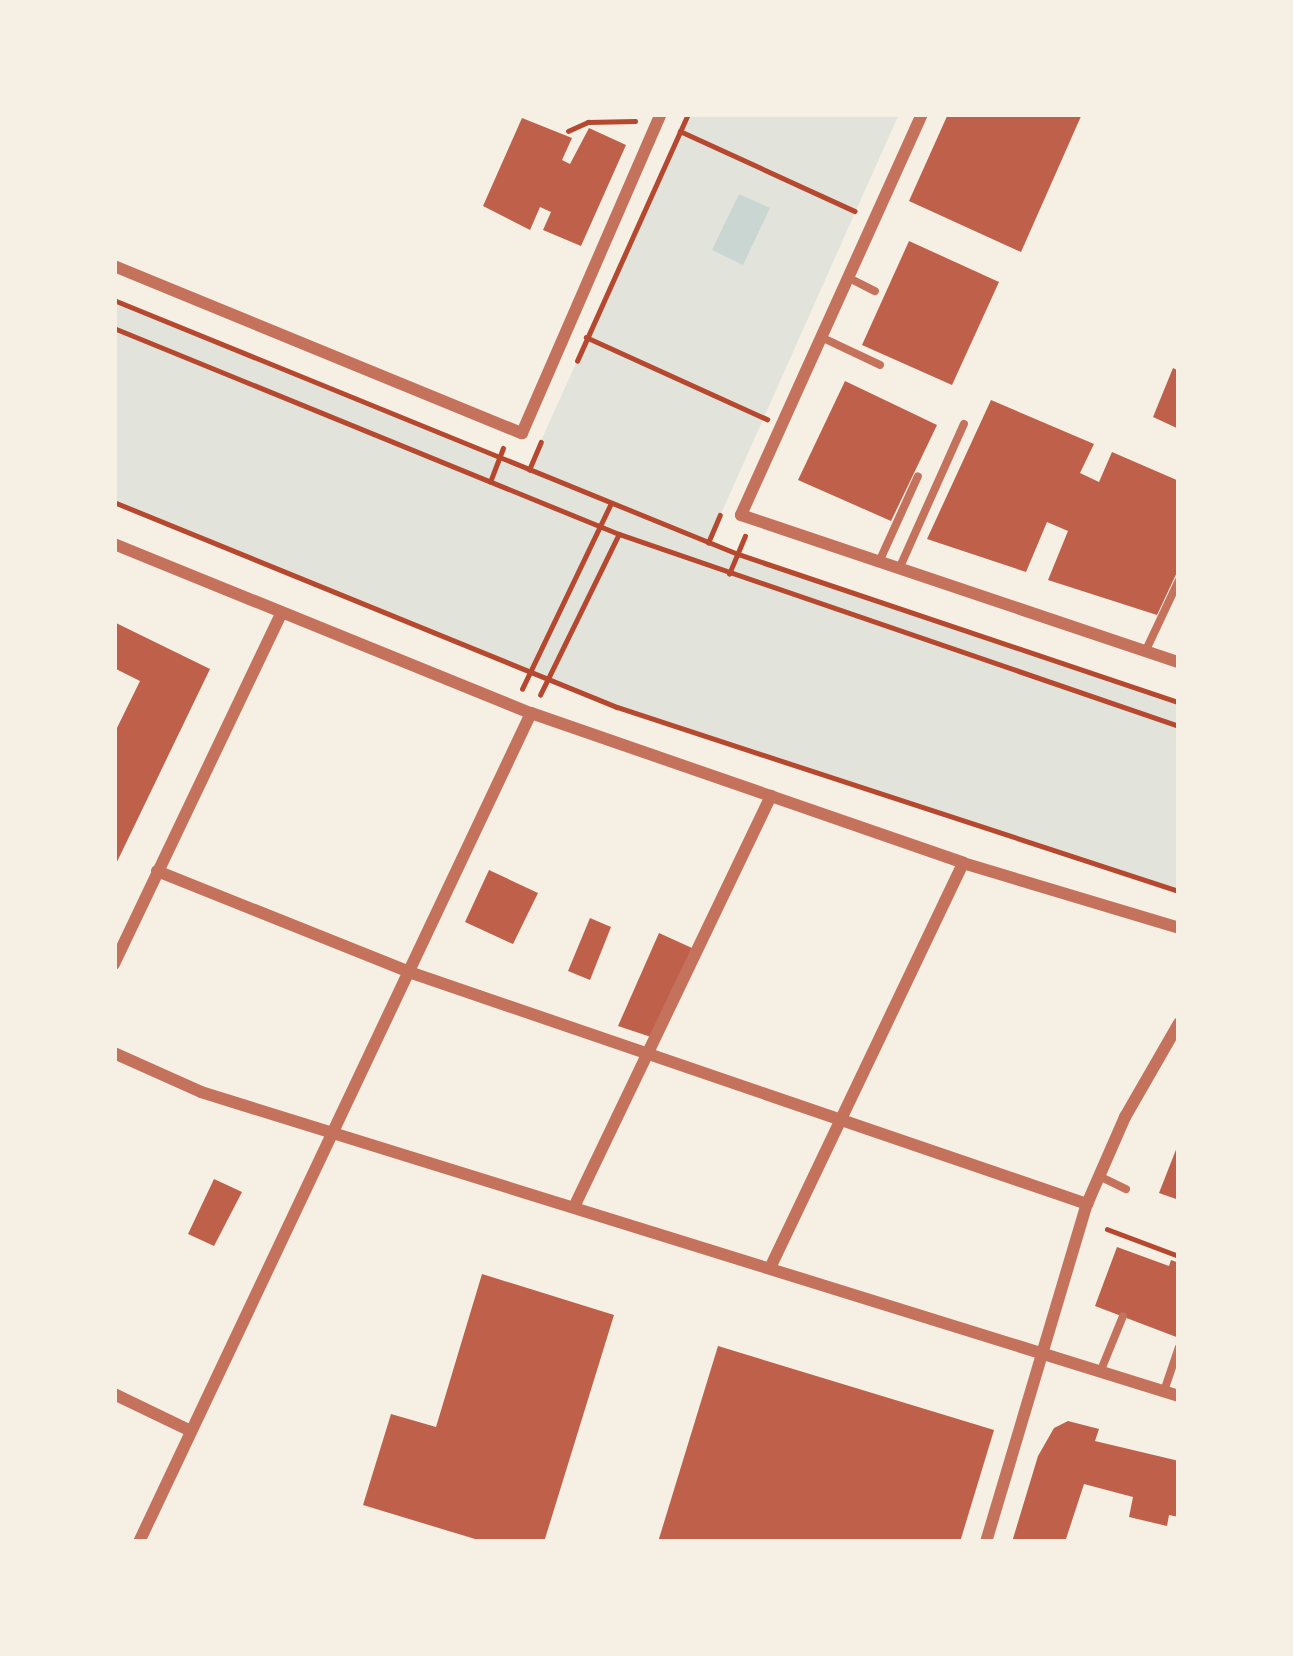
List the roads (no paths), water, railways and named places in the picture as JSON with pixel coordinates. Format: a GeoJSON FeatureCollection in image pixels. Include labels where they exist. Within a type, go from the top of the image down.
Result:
{"type":"FeatureCollection","features":[{"type":"Feature","properties":{"kind":"street"},"geometry":{"type":"LineString","coordinates":[[922,114],[741,515],[1179,662]]}},
{"type":"Feature","properties":{"kind":"street"},"geometry":{"type":"LineString","coordinates":[[114,266],[522,433],[659,117]]}},
{"type":"Feature","properties":{"kind":"street"},"geometry":{"type":"LineString","coordinates":[[114,544],[531,713],[963,863],[1179,928]]}},
{"type":"Feature","properties":{"kind":"street"},"geometry":{"type":"LineString","coordinates":[[114,964],[281,614]]}},
{"type":"Feature","properties":{"kind":"street"},"geometry":{"type":"LineString","coordinates":[[140,1542],[531,713]]}},
{"type":"Feature","properties":{"kind":"street"},"geometry":{"type":"LineString","coordinates":[[574,1207],[771,796]]}},
{"type":"Feature","properties":{"kind":"street"},"geometry":{"type":"LineString","coordinates":[[770,1268],[963,863]]}},
{"type":"Feature","properties":{"kind":"street"},"geometry":{"type":"LineString","coordinates":[[157,871],[409,972],[1087,1204]]}},
{"type":"Feature","properties":{"kind":"street"},"geometry":{"type":"LineString","coordinates":[[986,1542],[1087,1204],[1179,1023]]}},
{"type":"Feature","properties":{"kind":"street"},"geometry":{"type":"LineString","coordinates":[[114,1053],[201,1092],[1179,1396]]}},
{"type":"Feature","properties":{"kind":"street"},"geometry":{"type":"LineString","coordinates":[[114,1394],[191,1431]]}},
{"type":"Feature","properties":{"kind":"lane"},"geometry":{"type":"LineString","coordinates":[[848,278],[875,291]]}},
{"type":"Feature","properties":{"kind":"lane"},"geometry":{"type":"LineString","coordinates":[[821,337],[880,365]]}},
{"type":"Feature","properties":{"kind":"lane"},"geometry":{"type":"LineString","coordinates":[[898,570],[964,424]]}},
{"type":"Feature","properties":{"kind":"lane"},"geometry":{"type":"LineString","coordinates":[[879,564],[918,476]]}},
{"type":"Feature","properties":{"kind":"lane"},"geometry":{"type":"LineString","coordinates":[[1146,651],[1179,580]]}},
{"type":"Feature","properties":{"kind":"lane"},"geometry":{"type":"LineString","coordinates":[[1164,1046],[1179,1054]]}},
{"type":"Feature","properties":{"kind":"lane"},"geometry":{"type":"LineString","coordinates":[[1098,1176],[1126,1189]]}},
{"type":"Feature","properties":{"kind":"lane"},"geometry":{"type":"LineString","coordinates":[[1101,1370],[1123,1316]]}},
{"type":"Feature","properties":{"kind":"lane"},"geometry":{"type":"LineString","coordinates":[[1164,1391],[1179,1347]]}}]}
